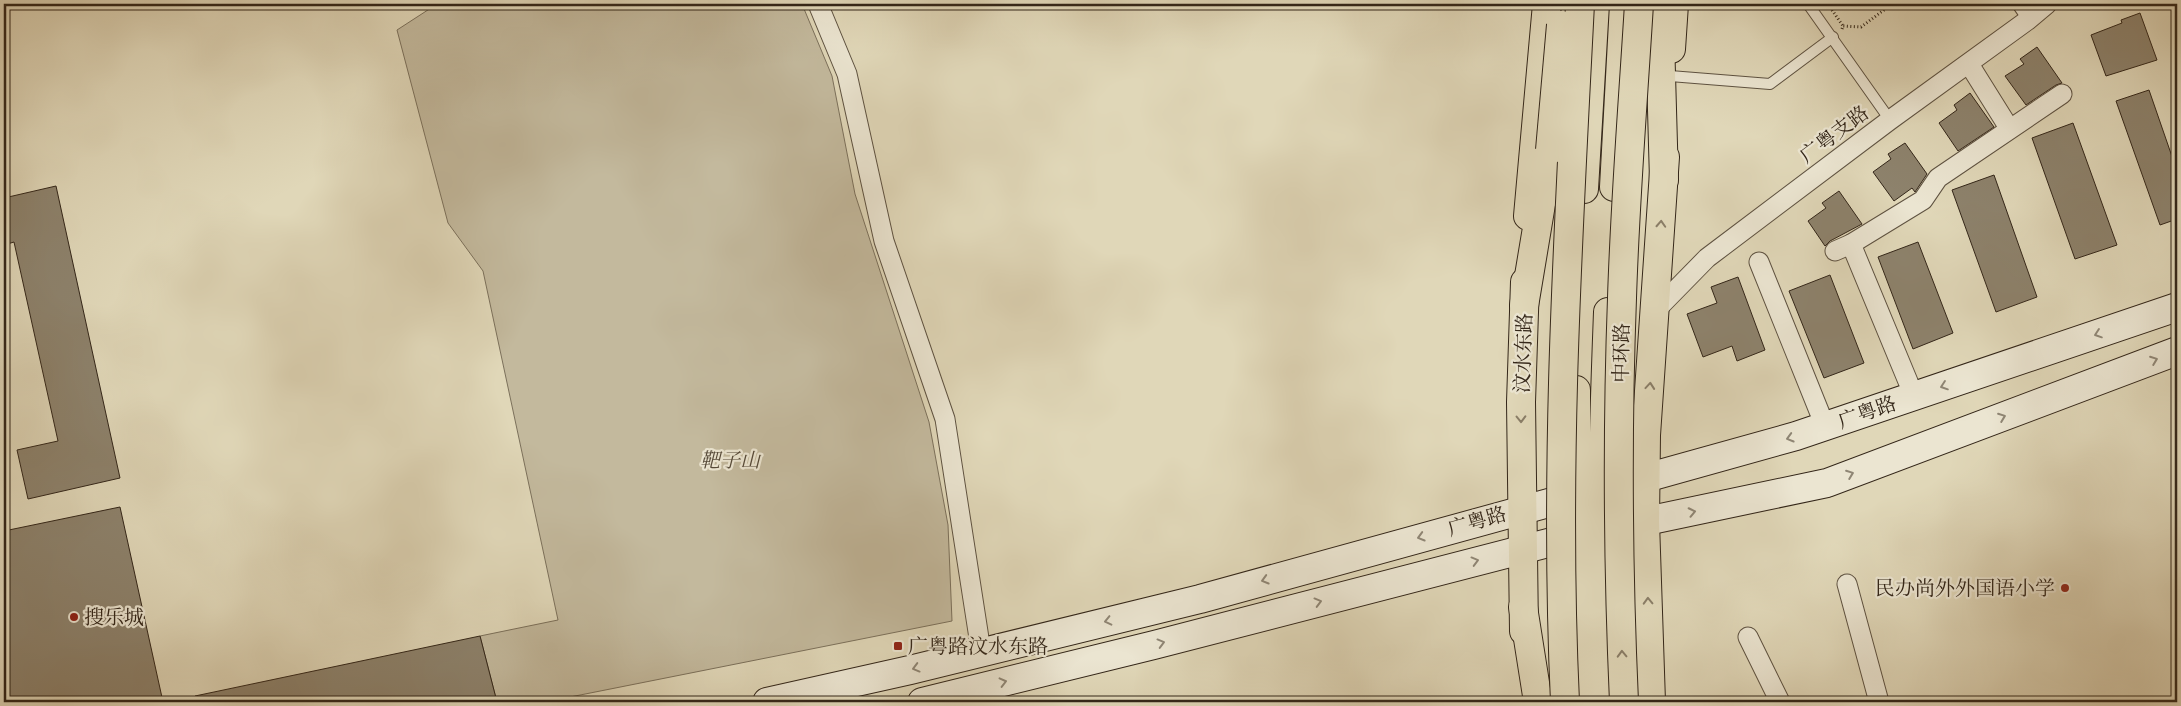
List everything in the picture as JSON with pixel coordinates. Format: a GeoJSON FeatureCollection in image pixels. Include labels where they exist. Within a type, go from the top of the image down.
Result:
{"type":"FeatureCollection","features":[{"type":"Feature","properties":{"kind":"main road","name":"汶水东路"},"geometry":{"type":"LineString","coordinates":[[1527,702],[1523,607],[1521,402],[1527,229],[1547,4]]}},
{"type":"Feature","properties":{"kind":"main road"},"geometry":{"type":"LineString","coordinates":[[1524,306],[1550,150],[1563,4]]}},
{"type":"Feature","properties":{"kind":"main road"},"geometry":{"type":"LineString","coordinates":[[1565,702],[1562,633],[1560,457],[1566,272],[1580,4]]}},
{"type":"Feature","properties":{"kind":"main road"},"geometry":{"type":"LineString","coordinates":[[1579,702],[1575,536],[1577,359],[1595,4]]}},
{"type":"Feature","properties":{"kind":"main road"},"geometry":{"type":"LineString","coordinates":[[1606,702],[1603,443],[1611,232],[1624,4]]}},
{"type":"Feature","properties":{"kind":"main road","name":"中环路"},"geometry":{"type":"LineString","coordinates":[[1624,702],[1620,477],[1622,298],[1639,4]]}},
{"type":"Feature","properties":{"kind":"main road"},"geometry":{"type":"LineString","coordinates":[[1659,4],[1664,180]]}},
{"type":"Feature","properties":{"kind":"main road"},"geometry":{"type":"LineString","coordinates":[[1651,702],[1645,522],[1646,434],[1656,308],[1674,4]]}},
{"type":"Feature","properties":{"kind":"main road"},"geometry":{"type":"LineString","coordinates":[[1540,81],[1587,144]]}},
{"type":"Feature","properties":{"kind":"main road","name":"广粤路"},"geometry":{"type":"LineString","coordinates":[[767,702],[910,670],[1200,598],[1522,508],[1645,479],[1825,426],[2177,307]]}},
{"type":"Feature","properties":{"kind":"main road","name":"广粤路"},"geometry":{"type":"LineString","coordinates":[[922,702],[1575,536],[1827,483],[2177,352]]}},
{"type":"Feature","properties":{"kind":"main road"},"geometry":{"type":"LineString","coordinates":[[1523,607],[1538,702]]}},
{"type":"Feature","properties":{"kind":"street"},"geometry":{"type":"LineString","coordinates":[[818,4],[846,74],[884,241],[945,419],[981,651]]}},
{"type":"Feature","properties":{"kind":"street","name":"广粤支路"},"geometry":{"type":"LineString","coordinates":[[1656,308],[1707,258],[2047,4]]}},
{"type":"Feature","properties":{"kind":"street"},"geometry":{"type":"LineString","coordinates":[[1969,64],[2009,128]]}},
{"type":"Feature","properties":{"kind":"street"},"geometry":{"type":"LineString","coordinates":[[1914,396],[1843,247],[1923,200],[1938,178],[2009,128],[2062,94]]}},
{"type":"Feature","properties":{"kind":"street"},"geometry":{"type":"LineString","coordinates":[[1759,262],[1825,426]]}},
{"type":"Feature","properties":{"kind":"street"},"geometry":{"type":"LineString","coordinates":[[1847,584],[1879,702]]}},
{"type":"Feature","properties":{"kind":"street"},"geometry":{"type":"LineString","coordinates":[[1748,637],[1780,702]]}},
{"type":"Feature","properties":{"kind":"lane"},"geometry":{"type":"LineString","coordinates":[[1808,4],[1890,120]]}},
{"type":"Feature","properties":{"kind":"lane"},"geometry":{"type":"LineString","coordinates":[[2017,4],[2028,20]]}},
{"type":"Feature","properties":{"kind":"lane"},"geometry":{"type":"LineString","coordinates":[[1670,76],[1770,84],[1835,40]]}},
{"type":"Feature","properties":{"kind":"path"},"geometry":{"type":"LineString","coordinates":[[1827,4],[1843,26]]}},
{"type":"Feature","properties":{"kind":"path"},"geometry":{"type":"LineString","coordinates":[[1843,26],[1861,27],[1892,4]]}},
{"type":"Feature","properties":{"kind":"path"},"geometry":{"type":"LineString","coordinates":[[1835,40],[1843,26]]}},
{"type":"Feature","properties":{"kind":"green space","name":"靶子山"},"geometry":{"type":"Polygon","coordinates":[[[434,4],[802,4],[832,76],[855,194],[929,422],[948,525],[952,621],[545,702],[497,702],[480,636],[558,620],[483,271],[448,223],[397,30],[434,6],[434,4]]]}},
{"type":"Feature","properties":{"kind":"building"},"geometry":{"type":"Polygon","coordinates":[[[2140,13],[2157,60],[2106,76],[2091,35],[2122,23],[2121,20],[2140,13]]]}},
{"type":"Feature","properties":{"kind":"building"},"geometry":{"type":"Polygon","coordinates":[[[2037,47],[2062,83],[2026,105],[2005,76],[2024,64],[2020,59],[2037,47]]]}},
{"type":"Feature","properties":{"kind":"building"},"geometry":{"type":"Polygon","coordinates":[[[2149,90],[2177,171],[2177,219],[2160,225],[2116,101],[2149,90]]]}},
{"type":"Feature","properties":{"kind":"building"},"geometry":{"type":"Polygon","coordinates":[[[1970,93],[1994,127],[1958,151],[1939,123],[1957,110],[1954,105],[1970,93]]]}},
{"type":"Feature","properties":{"kind":"building"},"geometry":{"type":"Polygon","coordinates":[[[2073,123],[2117,245],[2075,259],[2032,138],[2073,123]]]}},
{"type":"Feature","properties":{"kind":"building"},"geometry":{"type":"Polygon","coordinates":[[[1905,143],[1927,174],[1915,192],[1912,188],[1894,201],[1873,172],[1891,159],[1888,154],[1905,143]]]}},
{"type":"Feature","properties":{"kind":"building"},"geometry":{"type":"Polygon","coordinates":[[[1994,175],[2037,297],[1996,312],[1952,190],[1994,175]]]}},
{"type":"Feature","properties":{"kind":"building"},"geometry":{"type":"Polygon","coordinates":[[[56,186],[120,478],[28,499],[17,450],[58,441],[14,242],[4,245],[4,198],[56,186]]]}},
{"type":"Feature","properties":{"kind":"building"},"geometry":{"type":"Polygon","coordinates":[[[1839,191],[1862,224],[1830,241],[1825,246],[1808,221],[1826,208],[1822,203],[1839,191]]]}},
{"type":"Feature","properties":{"kind":"building"},"geometry":{"type":"Polygon","coordinates":[[[1918,242],[1953,333],[1913,349],[1878,257],[1918,242]]]}},
{"type":"Feature","properties":{"kind":"building"},"geometry":{"type":"Polygon","coordinates":[[[1830,275],[1864,363],[1824,378],[1789,291],[1830,275]]]}},
{"type":"Feature","properties":{"kind":"building"},"geometry":{"type":"Polygon","coordinates":[[[1738,277],[1765,350],[1737,361],[1732,346],[1703,357],[1687,314],[1717,303],[1711,287],[1738,277]]]}},
{"type":"Feature","properties":{"kind":"building","name":"搜乐城"},"geometry":{"type":"Polygon","coordinates":[[[120,507],[163,702],[4,702],[4,531],[120,507]]]}},
{"type":"Feature","properties":{"kind":"building"},"geometry":{"type":"Polygon","coordinates":[[[480,636],[497,702],[196,702],[195,696],[480,636]]]}},
{"type":"Feature","properties":{"kind":"place","name":"民办尚外外国语小学"},"geometry":{"type":"Point","coordinates":[2065,588]}},
{"type":"Feature","properties":{"kind":"place","name":"搜乐城"},"geometry":{"type":"Point","coordinates":[74,617]}},
{"type":"Feature","properties":{"kind":"place","name":"广粤路汶水东路"},"geometry":{"type":"Point","coordinates":[898,646]}}]}
